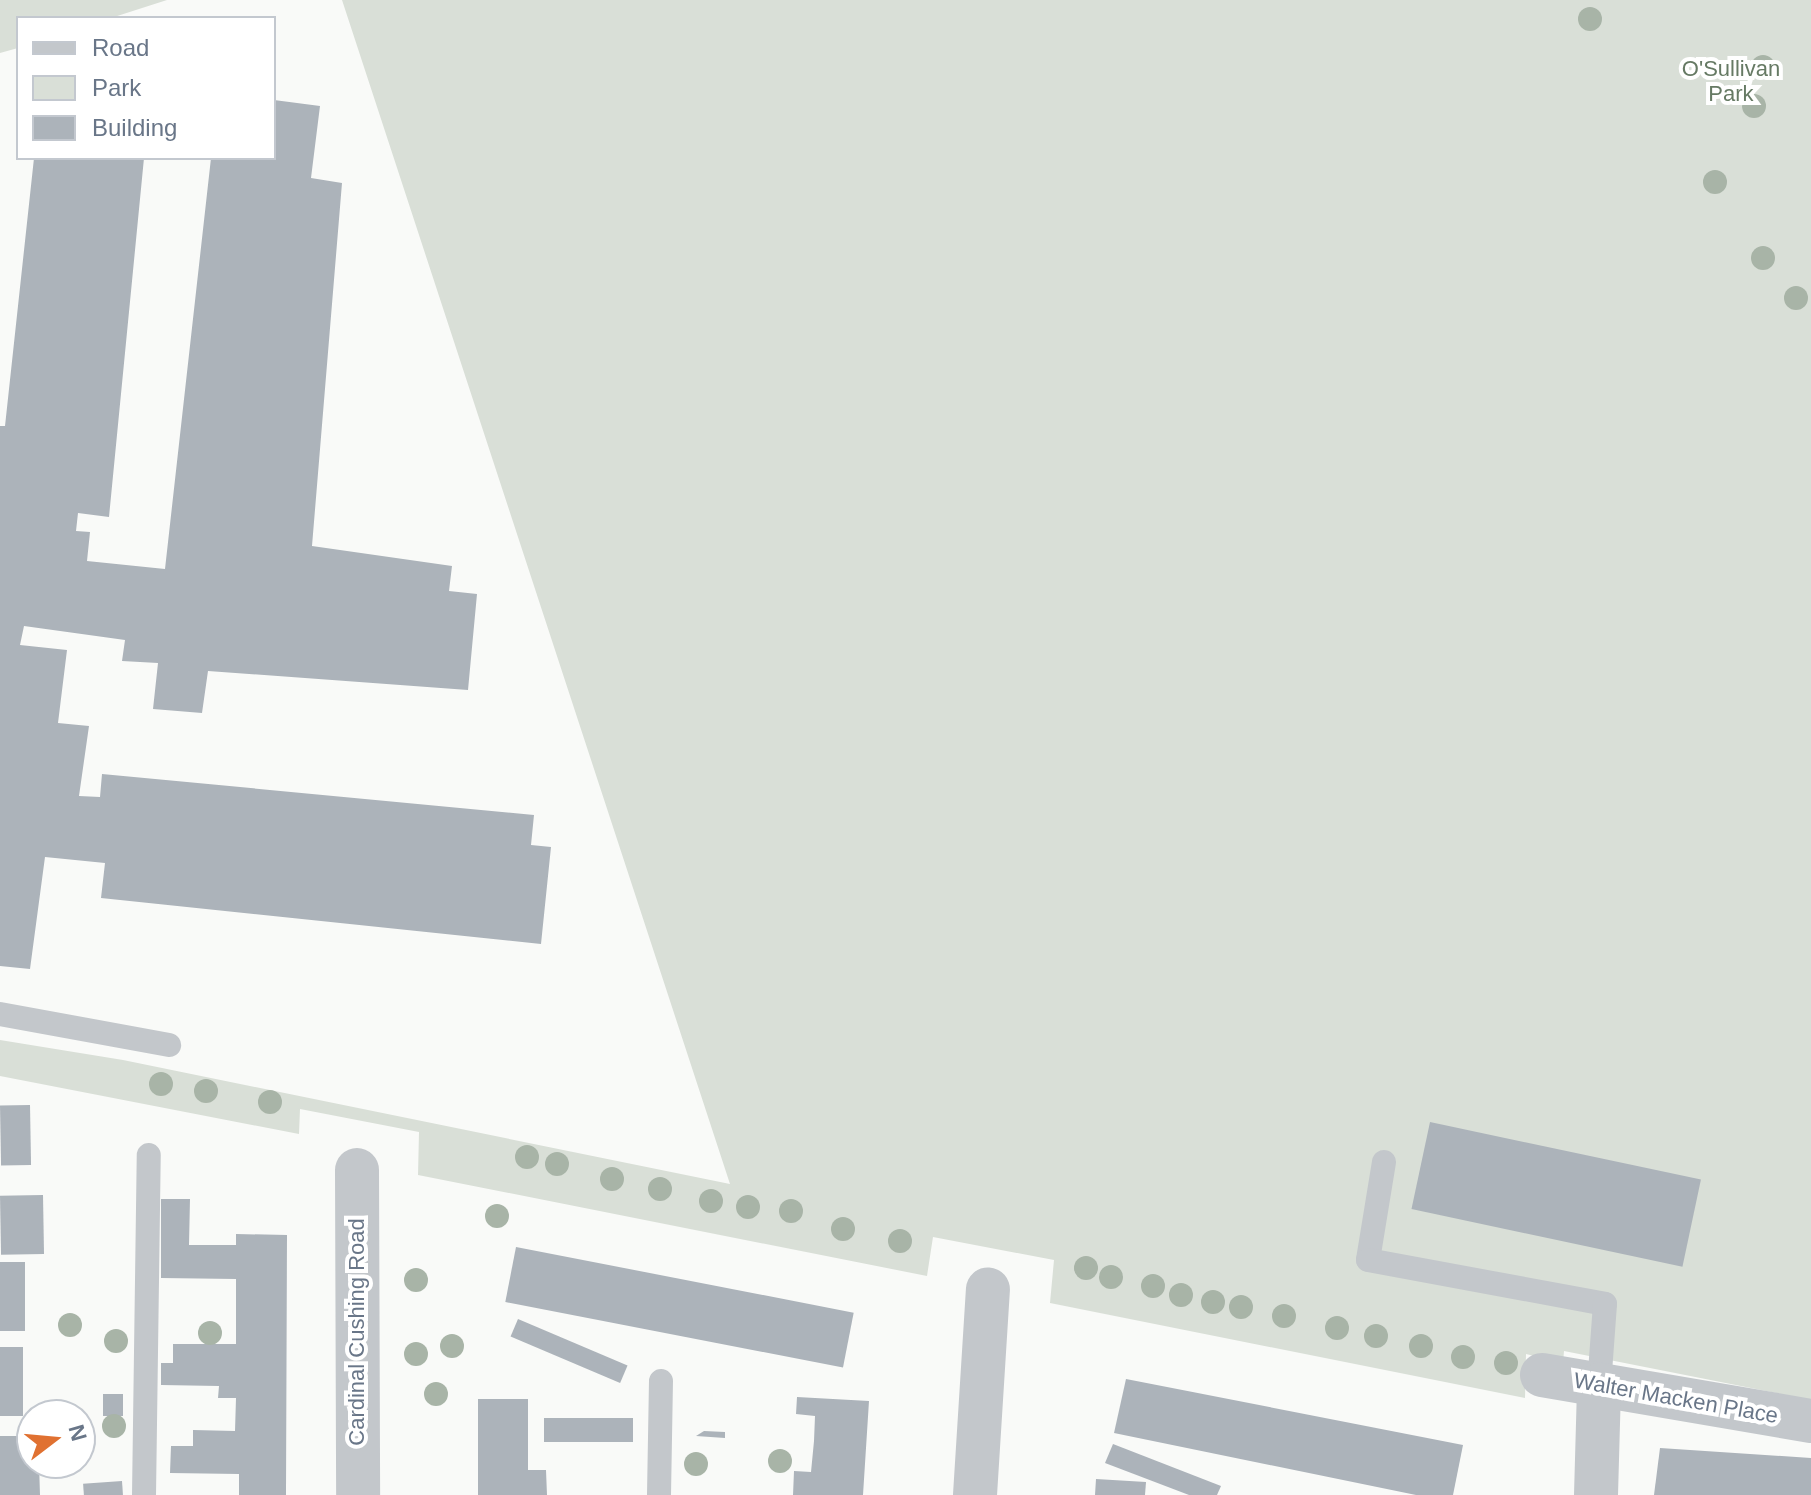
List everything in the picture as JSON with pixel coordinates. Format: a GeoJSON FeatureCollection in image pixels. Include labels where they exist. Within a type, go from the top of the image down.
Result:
{"type":"FeatureCollection","features":[{"type":"Feature","properties":{"kind":"street","name":"Cardinal Cushing Road"},"geometry":{"type":"LineString","coordinates":[[357,1170],[358,1495]]}},
{"type":"Feature","properties":{"kind":"street"},"geometry":{"type":"LineString","coordinates":[[975,1495],[988,1289]]}},
{"type":"Feature","properties":{"kind":"street","name":"Walter Macken Place"},"geometry":{"type":"LineString","coordinates":[[1542,1375],[1811,1421]]}},
{"type":"Feature","properties":{"kind":"street"},"geometry":{"type":"LineString","coordinates":[[1596,1495],[1599,1385]]}},
{"type":"Feature","properties":{"kind":"lane"},"geometry":{"type":"LineString","coordinates":[[0,1014],[169,1045]]}},
{"type":"Feature","properties":{"kind":"lane"},"geometry":{"type":"LineString","coordinates":[[144,1495],[149,1155]]}},
{"type":"Feature","properties":{"kind":"lane"},"geometry":{"type":"LineString","coordinates":[[1384,1162],[1368,1260],[1605,1304],[1599,1385]]}},
{"type":"Feature","properties":{"kind":"lane"},"geometry":{"type":"LineString","coordinates":[[659,1495],[661,1381]]}},
{"type":"Feature","properties":{"kind":"green space"},"geometry":{"type":"Polygon","coordinates":[[[0,0],[167,0],[117,16],[16,16],[16,49],[0,53],[0,0]]]}},
{"type":"Feature","properties":{"kind":"green space","name":"O'Sullivan Park"},"geometry":{"type":"Polygon","coordinates":[[[342,0],[1811,0],[1811,1400],[1564,1351],[1563,1363],[1526,1354],[1525,1398],[1050,1303],[1054,1260],[933,1237],[927,1276],[418,1175],[419,1132],[300,1109],[299,1134],[0,1076],[0,1040],[123,1060],[730,1184],[342,0]]]}},
{"type":"Feature","properties":{"kind":"building"},"geometry":{"type":"Polygon","coordinates":[[[276,100],[320,106],[311,178],[342,183],[312,546],[452,566],[449,591],[477,594],[468,690],[208,671],[202,713],[153,709],[158,663],[122,661],[125,640],[24,626],[20,645],[67,650],[58,723],[89,726],[79,796],[100,797],[102,774],[534,815],[531,845],[551,847],[541,944],[101,898],[105,863],[45,857],[30,969],[0,966],[0,426],[5,426],[34,160],[144,160],[109,517],[78,513],[76,531],[90,532],[87,561],[165,569],[211,160],[276,160],[276,100]]]}},
{"type":"Feature","properties":{"kind":"building"},"geometry":{"type":"Polygon","coordinates":[[[30,1105],[31,1165],[1,1166],[0,1106],[30,1105]]]}},
{"type":"Feature","properties":{"kind":"building"},"geometry":{"type":"Polygon","coordinates":[[[1430,1122],[1701,1180],[1682,1267],[1411,1209],[1430,1122]]]}},
{"type":"Feature","properties":{"kind":"building"},"geometry":{"type":"Polygon","coordinates":[[[43,1195],[44,1254],[1,1255],[0,1196],[43,1195]]]}},
{"type":"Feature","properties":{"kind":"building"},"geometry":{"type":"Polygon","coordinates":[[[161,1199],[190,1199],[189,1245],[236,1245],[236,1234],[287,1235],[286,1495],[239,1495],[239,1474],[170,1473],[171,1446],[193,1446],[193,1430],[235,1431],[236,1398],[218,1398],[219,1386],[161,1385],[161,1363],[173,1363],[173,1344],[236,1344],[236,1279],[161,1278],[161,1199]]]}},
{"type":"Feature","properties":{"kind":"building"},"geometry":{"type":"Polygon","coordinates":[[[516,1247],[854,1313],[843,1368],[505,1302],[516,1247]]]}},
{"type":"Feature","properties":{"kind":"building"},"geometry":{"type":"Polygon","coordinates":[[[0,1262],[25,1262],[25,1331],[0,1331],[0,1262]]]}},
{"type":"Feature","properties":{"kind":"building"},"geometry":{"type":"Polygon","coordinates":[[[518,1319],[628,1365],[620,1383],[511,1336],[518,1319]]]}},
{"type":"Feature","properties":{"kind":"building"},"geometry":{"type":"Polygon","coordinates":[[[0,1347],[23,1347],[23,1399],[16,1399],[16,1416],[0,1416],[0,1347]]]}},
{"type":"Feature","properties":{"kind":"building"},"geometry":{"type":"Polygon","coordinates":[[[1126,1379],[1463,1445],[1453,1495],[1416,1495],[1114,1433],[1126,1379]]]}},
{"type":"Feature","properties":{"kind":"building"},"geometry":{"type":"Polygon","coordinates":[[[103,1394],[123,1394],[123,1416],[103,1416],[103,1394]]]}},
{"type":"Feature","properties":{"kind":"building"},"geometry":{"type":"Polygon","coordinates":[[[797,1397],[869,1401],[863,1495],[793,1495],[794,1471],[811,1472],[814,1441],[815,1416],[796,1414],[797,1397]]]}},
{"type":"Feature","properties":{"kind":"building"},"geometry":{"type":"Polygon","coordinates":[[[478,1399],[528,1399],[528,1470],[546,1470],[547,1495],[478,1495],[478,1399]]]}},
{"type":"Feature","properties":{"kind":"building"},"geometry":{"type":"Polygon","coordinates":[[[544,1418],[633,1418],[633,1442],[544,1442],[544,1418]]]}},
{"type":"Feature","properties":{"kind":"building"},"geometry":{"type":"Polygon","coordinates":[[[704,1431],[725,1432],[725,1438],[696,1436],[704,1431]]]}},
{"type":"Feature","properties":{"kind":"building"},"geometry":{"type":"Polygon","coordinates":[[[0,1436],[16,1436],[16,1479],[40,1479],[40,1495],[0,1495],[0,1436]]]}},
{"type":"Feature","properties":{"kind":"building"},"geometry":{"type":"Polygon","coordinates":[[[1113,1444],[1221,1486],[1217,1495],[1189,1495],[1105,1463],[1113,1444]]]}},
{"type":"Feature","properties":{"kind":"building"},"geometry":{"type":"Polygon","coordinates":[[[1660,1448],[1811,1458],[1811,1495],[1654,1495],[1660,1448]]]}},
{"type":"Feature","properties":{"kind":"building"},"geometry":{"type":"Polygon","coordinates":[[[1096,1479],[1146,1482],[1145,1495],[1095,1495],[1096,1479]]]}},
{"type":"Feature","properties":{"kind":"building"},"geometry":{"type":"Polygon","coordinates":[[[122,1481],[123,1495],[84,1495],[83,1484],[122,1481]]]}}]}
